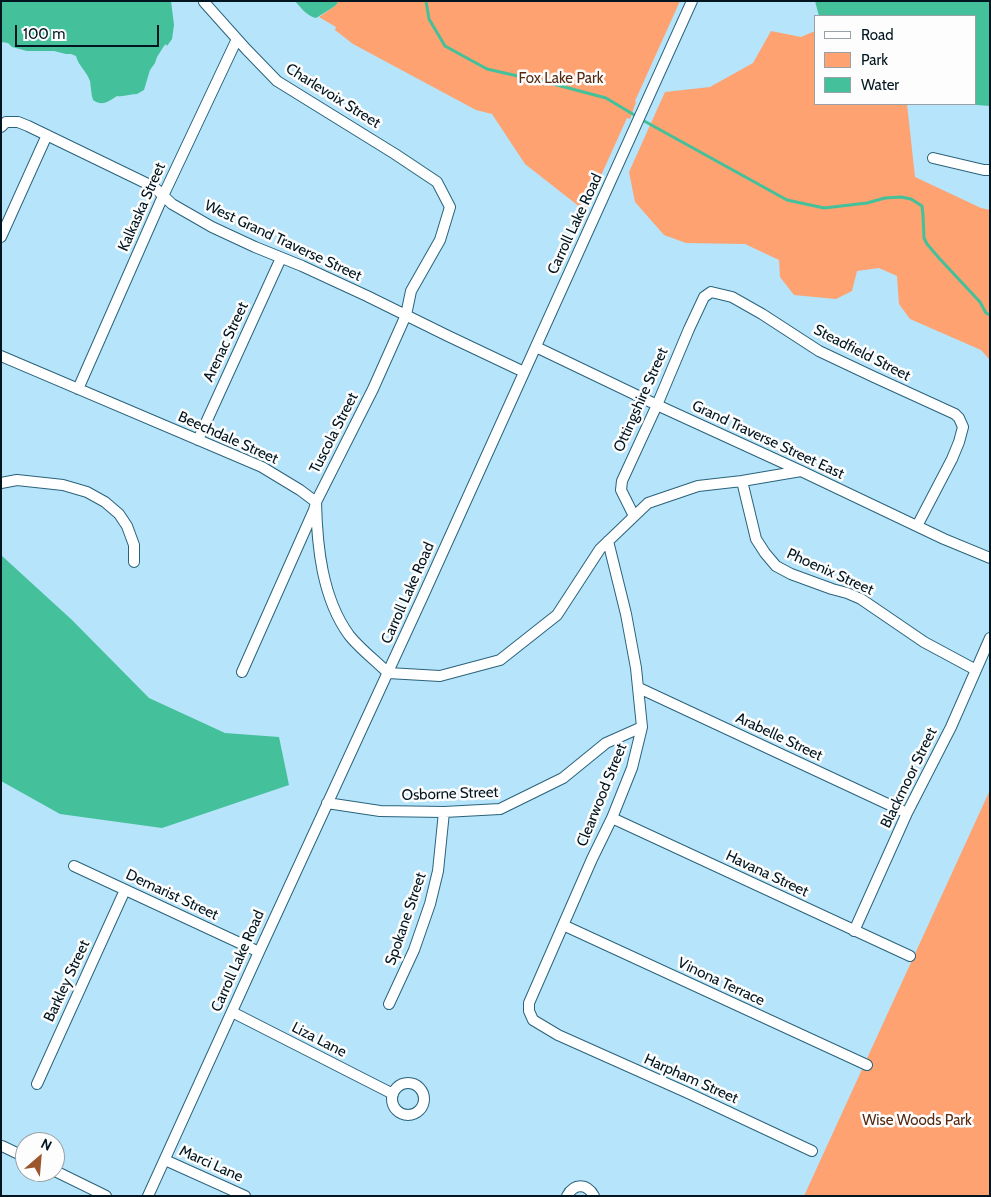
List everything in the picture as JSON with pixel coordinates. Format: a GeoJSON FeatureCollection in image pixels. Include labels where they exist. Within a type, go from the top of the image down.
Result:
{"type":"FeatureCollection","features":[{"type":"Feature","properties":{"kind":"street","name":"Carroll Lake Road"},"geometry":{"type":"LineString","coordinates":[[148,1196],[388,673],[692,1]]}},
{"type":"Feature","properties":{"kind":"street","name":"Charlevoix Street"},"geometry":{"type":"LineString","coordinates":[[204,2],[277,81],[437,182],[450,207]]}},
{"type":"Feature","properties":{"kind":"street","name":"Kalkaska Street"},"geometry":{"type":"LineString","coordinates":[[78,388],[163,196],[237,39]]}},
{"type":"Feature","properties":{"kind":"street","name":"West Grand Traverse Street"},"geometry":{"type":"LineString","coordinates":[[4,124],[18,122],[47,135],[154,187],[172,204],[212,227],[367,296],[524,372]]}},
{"type":"Feature","properties":{"kind":"street"},"geometry":{"type":"LineString","coordinates":[[1,237],[47,135]]}},
{"type":"Feature","properties":{"kind":"street"},"geometry":{"type":"LineString","coordinates":[[933,158],[990,170]]}},
{"type":"Feature","properties":{"kind":"street","name":"Tuscola Street"},"geometry":{"type":"LineString","coordinates":[[242,672],[316,502],[373,389],[406,315],[411,291],[440,240],[450,207]]}},
{"type":"Feature","properties":{"kind":"street","name":"Arenac Street"},"geometry":{"type":"LineString","coordinates":[[198,440],[281,258]]}},
{"type":"Feature","properties":{"kind":"street","name":"Steadfield Street"},"geometry":{"type":"LineString","coordinates":[[704,297],[711,292],[732,297],[819,351],[955,414],[959,418],[963,427],[959,442],[917,526]]}},
{"type":"Feature","properties":{"kind":"street","name":"Ottingshire Street"},"geometry":{"type":"LineString","coordinates":[[634,516],[621,490],[622,481],[704,297]]}},
{"type":"Feature","properties":{"kind":"street","name":"Grand Traverse Street East"},"geometry":{"type":"LineString","coordinates":[[536,347],[656,405],[990,558]]}},
{"type":"Feature","properties":{"kind":"street","name":"Beechdale Street"},"geometry":{"type":"LineString","coordinates":[[1,356],[262,466],[316,502]]}},
{"type":"Feature","properties":{"kind":"street"},"geometry":{"type":"LineString","coordinates":[[316,502],[317,531],[327,591],[339,619],[351,637],[388,673],[440,676],[500,660],[557,615],[600,549],[648,503],[698,486],[801,471]]}},
{"type":"Feature","properties":{"kind":"street"},"geometry":{"type":"LineString","coordinates":[[1,483],[17,480],[63,485],[88,492],[105,502],[119,514],[127,526],[134,545],[134,562]]}},
{"type":"Feature","properties":{"kind":"street","name":"Phoenix Street"},"geometry":{"type":"LineString","coordinates":[[742,481],[756,539],[776,566],[791,574],[861,599],[924,642],[976,670]]}},
{"type":"Feature","properties":{"kind":"street","name":"Clearwood Street"},"geometry":{"type":"LineString","coordinates":[[558,1035],[533,1020],[529,1003],[612,818],[632,768],[642,727],[639,688],[626,614],[608,541]]}},
{"type":"Feature","properties":{"kind":"street","name":"Blackmoor Street"},"geometry":{"type":"LineString","coordinates":[[854,931],[907,813],[950,726],[990,638]]}},
{"type":"Feature","properties":{"kind":"street","name":"Arabelle Street"},"geometry":{"type":"LineString","coordinates":[[639,688],[907,813]]}},
{"type":"Feature","properties":{"kind":"street","name":"Osborne Street"},"geometry":{"type":"LineString","coordinates":[[327,803],[380,811],[444,812],[500,809],[563,778],[606,743],[642,727]]}},
{"type":"Feature","properties":{"kind":"street","name":"Spokane Street"},"geometry":{"type":"LineString","coordinates":[[389,1004],[414,950],[430,904],[438,871],[444,812]]}},
{"type":"Feature","properties":{"kind":"street","name":"Havana Street"},"geometry":{"type":"LineString","coordinates":[[612,818],[910,956]]}},
{"type":"Feature","properties":{"kind":"street","name":"Demarist Street"},"geometry":{"type":"LineString","coordinates":[[74,866],[259,952]]}},
{"type":"Feature","properties":{"kind":"street","name":"Barkley Street"},"geometry":{"type":"LineString","coordinates":[[37,1084],[126,890]]}},
{"type":"Feature","properties":{"kind":"street","name":"Vinona Terrace"},"geometry":{"type":"LineString","coordinates":[[563,925],[867,1065]]}},
{"type":"Feature","properties":{"kind":"street","name":"Liza Lane"},"geometry":{"type":"LineString","coordinates":[[232,1012],[393,1094]]}},
{"type":"Feature","properties":{"kind":"street","name":"Harpham Street"},"geometry":{"type":"LineString","coordinates":[[558,1035],[812,1151]]}},
{"type":"Feature","properties":{"kind":"street"},"geometry":{"type":"LineString","coordinates":[[2,1146],[15,1152]]}},
{"type":"Feature","properties":{"kind":"street","name":"Marci Lane"},"geometry":{"type":"LineString","coordinates":[[164,1160],[245,1196]]}},
{"type":"Feature","properties":{"kind":"street"},"geometry":{"type":"LineString","coordinates":[[65,1176],[106,1196]]}},
{"type":"Feature","properties":{"kind":"street"},"geometry":{"type":"LineString","coordinates":[[566,1196],[573,1188],[578,1186],[589,1189],[594,1196]]}},
{"type":"Feature","properties":{"kind":"green space","name":"Fox Lake Park"},"geometry":{"type":"Polygon","coordinates":[[[339,1],[680,1],[635,101],[630,119],[627,118],[585,211],[525,164],[492,114],[476,110],[353,44],[335,30],[336,27],[319,17],[339,1]]]}},
{"type":"Feature","properties":{"kind":"green space"},"geometry":{"type":"Polygon","coordinates":[[[771,31],[801,37],[814,31],[814,105],[907,105],[915,177],[981,208],[990,210],[990,360],[981,350],[910,319],[899,304],[897,276],[879,268],[857,271],[852,291],[836,299],[794,295],[780,277],[779,260],[745,244],[686,243],[664,235],[635,202],[629,172],[665,92],[710,87],[753,63],[771,31]]]}},
{"type":"Feature","properties":{"kind":"green space","name":"Wise Woods Park"},"geometry":{"type":"Polygon","coordinates":[[[990,790],[990,1196],[804,1196],[990,790]]]}},
{"type":"Feature","properties":{"kind":"water"},"geometry":{"type":"Polygon","coordinates":[[[1,1],[171,1],[174,25],[172,39],[167,46],[166,44],[164,46],[157,57],[150,70],[144,90],[137,94],[117,96],[100,103],[93,100],[90,81],[76,56],[54,51],[27,51],[1,42],[1,1]]]}},
{"type":"Feature","properties":{"kind":"water"},"geometry":{"type":"Polygon","coordinates":[[[295,1],[339,1],[335,6],[316,18],[307,14],[295,1]]]}},
{"type":"Feature","properties":{"kind":"water"},"geometry":{"type":"Polygon","coordinates":[[[815,1],[990,1],[990,106],[976,105],[976,15],[819,15],[815,1]]]}},
{"type":"Feature","properties":{"kind":"water"},"geometry":{"type":"Polygon","coordinates":[[[1,555],[72,620],[149,698],[225,733],[279,737],[289,785],[162,828],[60,814],[1,781],[1,555]]]}},
{"type":"Feature","properties":{"kind":"waterway"},"geometry":{"type":"LineString","coordinates":[[426,1],[429,19],[445,46],[487,69],[606,98],[787,200],[824,208],[867,203],[885,198],[901,197],[911,199],[922,206],[924,238],[927,244],[980,302],[986,313],[990,315]]}}]}
